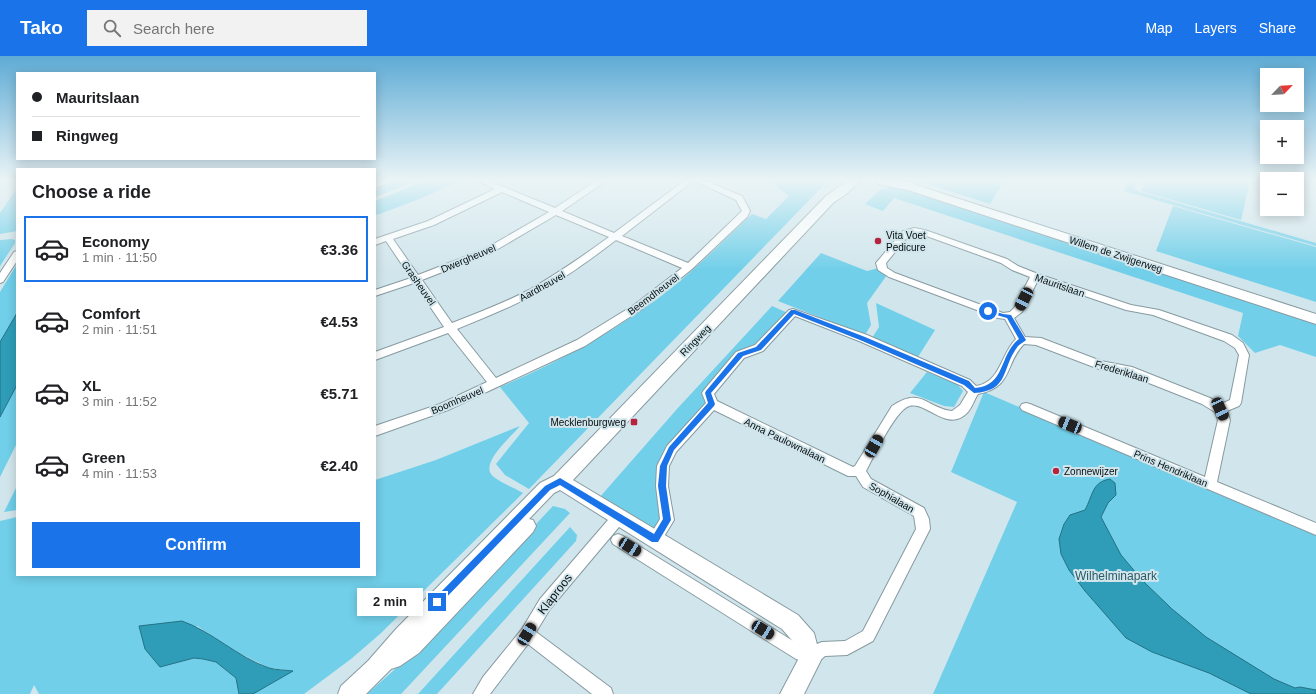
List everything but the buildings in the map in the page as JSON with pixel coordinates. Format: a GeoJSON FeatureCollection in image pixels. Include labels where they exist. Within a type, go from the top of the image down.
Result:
{"type":"FeatureCollection","features":[{"type":"Feature","properties":{"kind":"main road","name":"Ringweg"},"geometry":{"type":"LineString","coordinates":[[349,694],[376,669],[404,636],[548,488],[560,481],[819,211]]}},
{"type":"Feature","properties":{"kind":"main road","name":"Willem de Zwijgerweg"},"geometry":{"type":"LineString","coordinates":[[982,211],[1316,319]]}},
{"type":"Feature","properties":{"kind":"main road"},"geometry":{"type":"LineString","coordinates":[[560,481],[619,517],[658,549],[790,622],[806,640],[806,657],[791,694]]}},
{"type":"Feature","properties":{"kind":"street"},"geometry":{"type":"LineString","coordinates":[[376,242],[431,223],[457,211]]}},
{"type":"Feature","properties":{"kind":"street"},"geometry":{"type":"LineString","coordinates":[[553,211],[688,267]]}},
{"type":"Feature","properties":{"kind":"street","name":"Aardheuvel"},"geometry":{"type":"LineString","coordinates":[[376,356],[450,328],[501,307],[532,292],[576,266],[650,211]]}},
{"type":"Feature","properties":{"kind":"street","name":"Beemdheuvel"},"geometry":{"type":"LineString","coordinates":[[494,384],[581,343],[638,307],[688,267],[744,215],[746,211]]}},
{"type":"Feature","properties":{"kind":"street","name":"Dwergheuvel"},"geometry":{"type":"LineString","coordinates":[[376,293],[416,280],[502,244],[556,212]]}},
{"type":"Feature","properties":{"kind":"street","name":"Mauritslaan"},"geometry":{"type":"LineString","coordinates":[[1008,316],[1002,316],[892,275],[883,270],[882,263],[906,233],[914,231],[922,232],[1004,261],[1015,268],[1035,276],[1130,308],[1155,312],[1228,338],[1239,346],[1244,355],[1235,403],[1220,409]]}},
{"type":"Feature","properties":{"kind":"street","name":"Grasheuvel"},"geometry":{"type":"LineString","coordinates":[[388,238],[450,328]]}},
{"type":"Feature","properties":{"kind":"street"},"geometry":{"type":"LineString","coordinates":[[0,280],[16,256]]}},
{"type":"Feature","properties":{"kind":"street"},"geometry":{"type":"LineString","coordinates":[[860,471],[896,409],[905,403],[918,402],[944,414],[954,415],[963,411],[980,390],[996,383],[1016,344],[1022,340],[1008,316],[1014,314],[1018,310],[1035,276]]}},
{"type":"Feature","properties":{"kind":"street"},"geometry":{"type":"LineString","coordinates":[[618,540],[658,549],[667,520],[662,486],[663,466],[671,449],[712,404],[708,393],[740,355],[759,348],[793,312],[862,338],[980,390]]}},
{"type":"Feature","properties":{"kind":"street","name":"Boomheuvel"},"geometry":{"type":"LineString","coordinates":[[376,431],[444,407],[494,384],[450,328]]}},
{"type":"Feature","properties":{"kind":"street","name":"Frederiklaan"},"geometry":{"type":"LineString","coordinates":[[1022,340],[1037,341],[1099,364],[1128,370],[1206,401],[1220,409]]}},
{"type":"Feature","properties":{"kind":"street","name":"Anna Paulownalaan"},"geometry":{"type":"LineString","coordinates":[[712,404],[852,472],[860,471]]}},
{"type":"Feature","properties":{"kind":"street","name":"Prins Hendriklaan"},"geometry":{"type":"LineString","coordinates":[[1026,407],[1316,529]]}},
{"type":"Feature","properties":{"kind":"street"},"geometry":{"type":"LineString","coordinates":[[1210,485],[1224,420],[1220,409]]}},
{"type":"Feature","properties":{"kind":"street","name":"Sophialaan"},"geometry":{"type":"LineString","coordinates":[[806,657],[822,649],[847,648],[868,636],[923,528],[922,519],[919,512],[867,483],[860,471]]}},
{"type":"Feature","properties":{"kind":"street","name":"Klaproos"},"geometry":{"type":"LineString","coordinates":[[481,694],[488,682],[527,634],[545,604],[619,517]]}},
{"type":"Feature","properties":{"kind":"street"},"geometry":{"type":"LineString","coordinates":[[527,634],[605,694]]}},
{"type":"Feature","properties":{"kind":"green space"},"geometry":{"type":"Polygon","coordinates":[[[2,211],[16,211],[16,231],[0,234],[0,213],[2,211]]]}},
{"type":"Feature","properties":{"kind":"green space"},"geometry":{"type":"Polygon","coordinates":[[[376,211],[388,211],[377,215],[376,211]]]}},
{"type":"Feature","properties":{"kind":"green space"},"geometry":{"type":"Polygon","coordinates":[[[774,211],[799,211],[529,489],[505,475],[496,464],[529,423],[500,387],[568,355],[612,330],[633,316],[684,278],[752,214],[766,219],[774,211]]]}},
{"type":"Feature","properties":{"kind":"green space"},"geometry":{"type":"Polygon","coordinates":[[[933,211],[970,211],[1316,322],[1316,357],[1280,345],[1255,353],[1238,336],[1243,313],[933,211]]]}},
{"type":"Feature","properties":{"kind":"green space"},"geometry":{"type":"Polygon","coordinates":[[[1171,211],[1190,211],[1316,247],[1316,302],[1156,251],[1171,211]]]}},
{"type":"Feature","properties":{"kind":"green space"},"geometry":{"type":"Polygon","coordinates":[[[1193,211],[1205,211],[1316,243],[1316,246],[1193,211]]]}},
{"type":"Feature","properties":{"kind":"green space"},"geometry":{"type":"Polygon","coordinates":[[[1209,211],[1243,211],[1241,220],[1209,211]]]}},
{"type":"Feature","properties":{"kind":"green space"},"geometry":{"type":"Polygon","coordinates":[[[0,240],[15,240],[15,243],[0,266],[0,240]]]}},
{"type":"Feature","properties":{"kind":"green space"},"geometry":{"type":"Polygon","coordinates":[[[821,253],[867,271],[879,268],[882,273],[887,275],[867,303],[871,325],[865,335],[778,301],[821,253]]]}},
{"type":"Feature","properties":{"kind":"green space"},"geometry":{"type":"Polygon","coordinates":[[[16,266],[16,315],[0,342],[0,292],[16,266]]]}},
{"type":"Feature","properties":{"kind":"green space"},"geometry":{"type":"Polygon","coordinates":[[[876,303],[935,330],[918,357],[872,338],[879,327],[876,303]]]}},
{"type":"Feature","properties":{"kind":"green space"},"geometry":{"type":"Polygon","coordinates":[[[772,306],[788,313],[758,345],[739,354],[707,405],[662,462],[664,518],[656,531],[599,498],[677,409],[772,306]]]}},
{"type":"Feature","properties":{"kind":"green space"},"geometry":{"type":"Polygon","coordinates":[[[927,372],[957,384],[963,391],[954,407],[944,406],[910,393],[927,372]]]}},
{"type":"Feature","properties":{"kind":"green space"},"geometry":{"type":"Polygon","coordinates":[[[16,387],[16,445],[0,477],[0,417],[16,387]]]}},
{"type":"Feature","properties":{"kind":"green space","name":"Wilhelminapark"},"geometry":{"type":"Polygon","coordinates":[[[984,392],[1316,533],[1316,694],[933,694],[1017,502],[951,472],[984,392]]]}},
{"type":"Feature","properties":{"kind":"green space"},"geometry":{"type":"Polygon","coordinates":[[[520,426],[499,449],[491,462],[489,469],[491,474],[497,479],[523,493],[380,634],[351,659],[304,694],[253,694],[292,671],[269,668],[235,651],[197,626],[160,667],[194,658],[216,662],[236,678],[239,694],[39,694],[34,685],[30,694],[0,694],[0,521],[16,517],[16,576],[376,576],[376,480],[436,460],[520,426]]]}},
{"type":"Feature","properties":{"kind":"green space"},"geometry":{"type":"Polygon","coordinates":[[[16,488],[16,510],[4,512],[16,488]]]}},
{"type":"Feature","properties":{"kind":"green space"},"geometry":{"type":"Polygon","coordinates":[[[553,506],[565,509],[570,513],[401,694],[367,694],[421,646],[553,506]]]}},
{"type":"Feature","properties":{"kind":"green space"},"geometry":{"type":"Polygon","coordinates":[[[570,527],[577,535],[576,541],[437,694],[418,694],[570,527]]]}},
{"type":"Feature","properties":{"kind":"shaded area"},"geometry":{"type":"Polygon","coordinates":[[[16,315],[16,387],[0,417],[0,342],[16,315]]]}},
{"type":"Feature","properties":{"kind":"shaded area"},"geometry":{"type":"Polygon","coordinates":[[[1110,479],[1115,483],[1116,495],[1108,503],[1101,517],[1121,555],[1143,581],[1172,609],[1206,637],[1274,679],[1295,688],[1300,687],[1316,690],[1316,694],[1251,694],[1209,673],[1152,652],[1126,638],[1085,591],[1069,570],[1061,554],[1059,539],[1064,524],[1070,515],[1085,510],[1096,486],[1110,479]]]}},
{"type":"Feature","properties":{"kind":"shaded area"},"geometry":{"type":"Polygon","coordinates":[[[182,621],[204,631],[246,658],[257,663],[272,669],[293,671],[253,694],[239,694],[236,678],[216,662],[194,658],[160,667],[145,649],[139,626],[182,621]]]}},
{"type":"Feature","properties":{"kind":"place","name":"Vita Voet Pedicure"},"geometry":{"type":"Point","coordinates":[878,241]}},
{"type":"Feature","properties":{"kind":"place","name":"Mecklenburgweg"},"geometry":{"type":"Point","coordinates":[634,422]}},
{"type":"Feature","properties":{"kind":"place","name":"Zonnewijzer"},"geometry":{"type":"Point","coordinates":[1056,471]}},
{"type":"Feature","properties":{"kind":"route"},"geometry":{"type":"LineString","coordinates":[[437,602],[548,488],[560,481],[655,539],[663,529],[667,520],[662,486],[663,466],[671,449],[712,404],[708,393],[740,355],[759,348],[793,312],[862,338],[966,383],[974,391],[986,390],[996,383],[1016,344],[1022,340],[1008,316],[1002,316],[988,311]]}}]}
